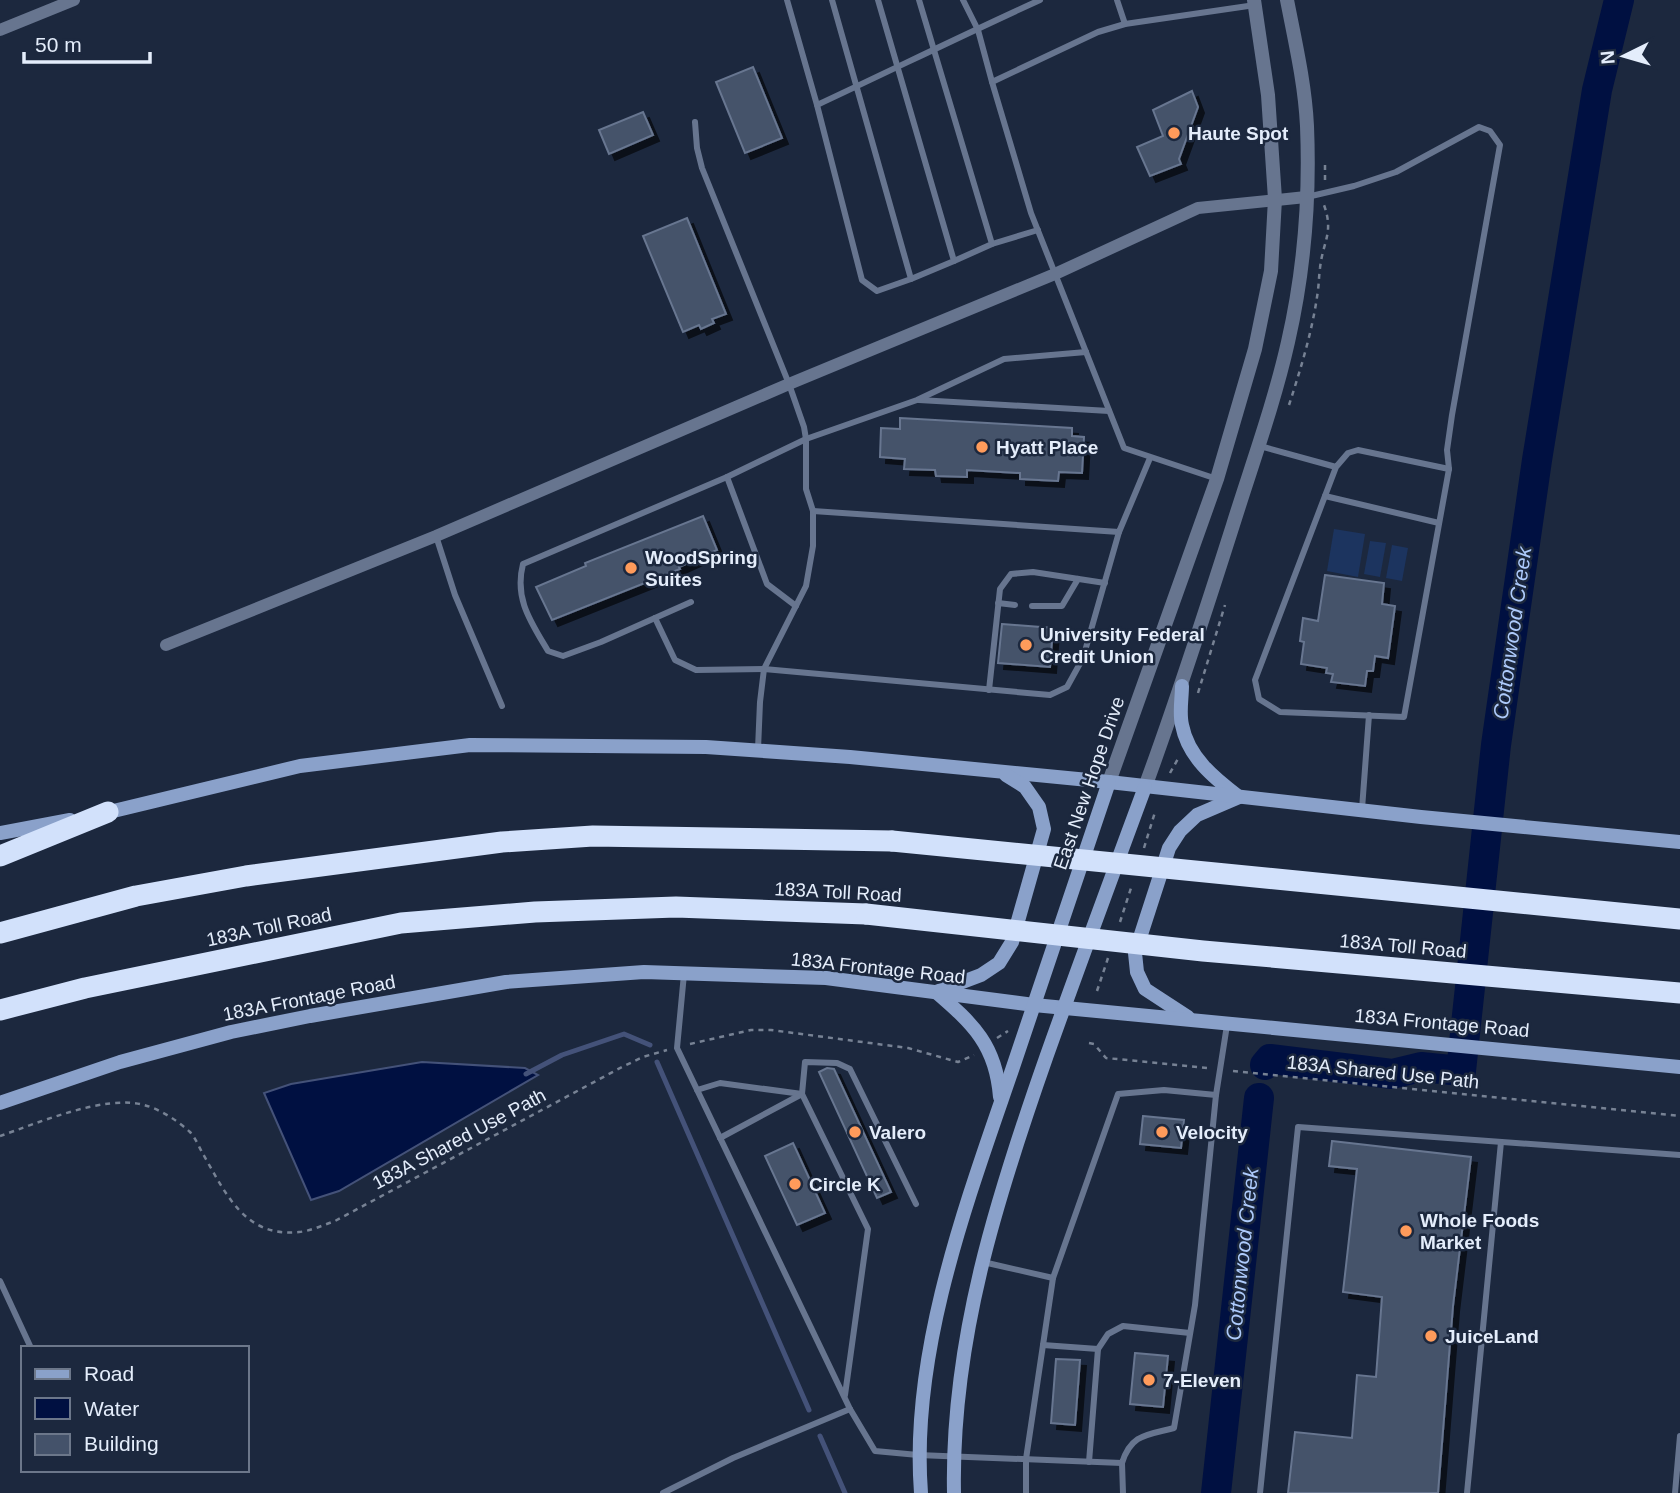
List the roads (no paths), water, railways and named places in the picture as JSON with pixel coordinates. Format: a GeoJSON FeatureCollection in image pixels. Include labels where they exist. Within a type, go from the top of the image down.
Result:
{"type":"FeatureCollection","features":[{"type":"Feature","properties":{"kind":"highway"},"geometry":{"type":"LineString","coordinates":[[0,856],[108,813]]}},
{"type":"Feature","properties":{"kind":"highway"},"geometry":{"type":"LineString","coordinates":[[0,933],[136,896],[246,876],[502,842],[593,836],[892,841],[1680,919]]}},
{"type":"Feature","properties":{"kind":"highway","name":"183A Toll Road"},"geometry":{"type":"LineString","coordinates":[[0,1010],[85,988],[401,923],[535,912],[676,907],[866,914],[1203,951],[1680,993]]}},
{"type":"Feature","properties":{"kind":"main road"},"geometry":{"type":"LineString","coordinates":[[1182,686],[1181,724],[1196,758],[1212,776],[1239,797]]}},
{"type":"Feature","properties":{"kind":"main road"},"geometry":{"type":"LineString","coordinates":[[0,833],[108,813],[300,766],[470,745],[706,747],[758,751],[1109,782],[1362,811],[1680,842]]}},
{"type":"Feature","properties":{"kind":"main road"},"geometry":{"type":"LineString","coordinates":[[1001,1102],[996,1065],[987,1045],[965,1017],[936,992],[981,975],[999,963],[1012,942],[1044,829],[1039,807],[1025,787],[1002,772]]}},
{"type":"Feature","properties":{"kind":"main road","name":"East New Hope Drive"},"geometry":{"type":"LineString","coordinates":[[921,1493],[918,1455],[928,1367],[946,1274],[1109,782]]}},
{"type":"Feature","properties":{"kind":"main road"},"geometry":{"type":"LineString","coordinates":[[954,1493],[953,1456],[961,1358],[983,1262],[1019,1136],[1063,1007],[1145,787]]}},
{"type":"Feature","properties":{"kind":"main road"},"geometry":{"type":"LineString","coordinates":[[1192,1020],[1145,989],[1137,972],[1135,953],[1169,848],[1180,831],[1197,815],[1239,797]]}},
{"type":"Feature","properties":{"kind":"main road","name":"183A Frontage Road"},"geometry":{"type":"LineString","coordinates":[[0,1103],[120,1062],[232,1032],[384,1002],[506,982],[644,972],[826,978],[1034,1005],[1680,1066]]}},
{"type":"Feature","properties":{"kind":"street"},"geometry":{"type":"LineString","coordinates":[[0,30],[74,0]]}},
{"type":"Feature","properties":{"kind":"street"},"geometry":{"type":"LineString","coordinates":[[1145,787],[1182,686],[1288,342],[1301,267],[1307,124],[1298,52],[1287,0]]}},
{"type":"Feature","properties":{"kind":"street","name":"East New Hope Drive"},"geometry":{"type":"LineString","coordinates":[[1109,782],[1217,478],[1255,349],[1271,271],[1275,200],[1268,95],[1255,2]]}},
{"type":"Feature","properties":{"kind":"street"},"geometry":{"type":"LineString","coordinates":[[166,645],[436,536],[789,384],[1055,274],[1198,208],[1306,197]]}},
{"type":"Feature","properties":{"kind":"lane"},"geometry":{"type":"LineString","coordinates":[[787,0],[862,280],[877,292],[992,244],[1038,230]]}},
{"type":"Feature","properties":{"kind":"lane"},"geometry":{"type":"LineString","coordinates":[[832,0],[911,279]]}},
{"type":"Feature","properties":{"kind":"lane"},"geometry":{"type":"LineString","coordinates":[[878,0],[954,261]]}},
{"type":"Feature","properties":{"kind":"lane"},"geometry":{"type":"LineString","coordinates":[[919,0],[992,244]]}},
{"type":"Feature","properties":{"kind":"lane"},"geometry":{"type":"LineString","coordinates":[[963,0],[978,30],[1038,230],[1124,448],[1217,478]]}},
{"type":"Feature","properties":{"kind":"lane"},"geometry":{"type":"LineString","coordinates":[[817,105],[1040,0]]}},
{"type":"Feature","properties":{"kind":"lane"},"geometry":{"type":"LineString","coordinates":[[1117,0],[1125,24]]}},
{"type":"Feature","properties":{"kind":"lane"},"geometry":{"type":"LineString","coordinates":[[992,82],[1098,32],[1125,24],[1255,2]]}},
{"type":"Feature","properties":{"kind":"lane"},"geometry":{"type":"LineString","coordinates":[[695,122],[702,168],[789,384],[806,439],[806,489],[813,512],[813,546],[806,586],[764,669],[758,751]]}},
{"type":"Feature","properties":{"kind":"lane"},"geometry":{"type":"LineString","coordinates":[[1306,197],[1354,186],[1396,172],[1479,127],[1490,131],[1500,145],[1452,415],[1447,450],[1449,469],[1404,717],[1280,712],[1259,699],[1255,680],[1336,467],[1348,453],[1358,450],[1449,469]]}},
{"type":"Feature","properties":{"kind":"lane"},"geometry":{"type":"LineString","coordinates":[[691,602],[563,656],[548,651],[528,617],[519,581],[523,564],[727,477],[806,439],[917,400],[1004,359],[1086,352]]}},
{"type":"Feature","properties":{"kind":"lane"},"geometry":{"type":"LineString","coordinates":[[917,400],[1109,411]]}},
{"type":"Feature","properties":{"kind":"lane"},"geometry":{"type":"LineString","coordinates":[[1258,446],[1336,467]]}},
{"type":"Feature","properties":{"kind":"lane"},"geometry":{"type":"LineString","coordinates":[[655,618],[675,660],[696,670],[764,669],[1050,695],[1067,687],[1083,658],[1119,532],[1150,458]]}},
{"type":"Feature","properties":{"kind":"lane"},"geometry":{"type":"LineString","coordinates":[[727,477],[767,584],[796,606]]}},
{"type":"Feature","properties":{"kind":"lane"},"geometry":{"type":"LineString","coordinates":[[1325,496],[1439,523]]}},
{"type":"Feature","properties":{"kind":"lane"},"geometry":{"type":"LineString","coordinates":[[813,512],[1119,532]]}},
{"type":"Feature","properties":{"kind":"lane"},"geometry":{"type":"LineString","coordinates":[[436,536],[455,595],[502,706]]}},
{"type":"Feature","properties":{"kind":"lane"},"geometry":{"type":"LineString","coordinates":[[989,690],[1000,589],[1011,574],[1033,572],[1105,583]]}},
{"type":"Feature","properties":{"kind":"lane"},"geometry":{"type":"LineString","coordinates":[[1032,606],[1062,606],[1079,579]]}},
{"type":"Feature","properties":{"kind":"lane"},"geometry":{"type":"LineString","coordinates":[[999,603],[1015,605]]}},
{"type":"Feature","properties":{"kind":"lane"},"geometry":{"type":"LineString","coordinates":[[1362,811],[1369,716]]}},
{"type":"Feature","properties":{"kind":"lane"},"geometry":{"type":"LineString","coordinates":[[684,974],[677,1048],[850,1409],[875,1451],[1122,1463]]}},
{"type":"Feature","properties":{"kind":"lane"},"geometry":{"type":"LineString","coordinates":[[1123,1493],[1122,1463],[1126,1448],[1142,1436],[1174,1429],[1195,1305],[1216,1096],[1227,1023]]}},
{"type":"Feature","properties":{"kind":"lane"},"geometry":{"type":"LineString","coordinates":[[845,1397],[867,1229],[802,1094],[805,1062],[837,1063],[850,1069],[916,1204]]}},
{"type":"Feature","properties":{"kind":"lane"},"geometry":{"type":"LineString","coordinates":[[697,1090],[720,1083],[802,1094]]}},
{"type":"Feature","properties":{"kind":"lane"},"geometry":{"type":"LineString","coordinates":[[1026,1493],[1026,1459],[1053,1278],[1118,1094],[1164,1090],[1216,1096]]}},
{"type":"Feature","properties":{"kind":"lane"},"geometry":{"type":"LineString","coordinates":[[720,1138],[802,1094]]}},
{"type":"Feature","properties":{"kind":"lane"},"geometry":{"type":"LineString","coordinates":[[1260,1493],[1298,1127],[1680,1155]]}},
{"type":"Feature","properties":{"kind":"lane"},"geometry":{"type":"LineString","coordinates":[[1467,1493],[1501,1142]]}},
{"type":"Feature","properties":{"kind":"lane"},"geometry":{"type":"LineString","coordinates":[[983,1262],[1053,1278]]}},
{"type":"Feature","properties":{"kind":"lane"},"geometry":{"type":"LineString","coordinates":[[0,1281],[30,1346]]}},
{"type":"Feature","properties":{"kind":"lane"},"geometry":{"type":"LineString","coordinates":[[1089,1462],[1098,1349],[1108,1334],[1123,1326],[1190,1333]]}},
{"type":"Feature","properties":{"kind":"lane"},"geometry":{"type":"LineString","coordinates":[[1043,1345],[1098,1349]]}},
{"type":"Feature","properties":{"kind":"lane"},"geometry":{"type":"LineString","coordinates":[[663,1493],[733,1458],[850,1409]]}},
{"type":"Feature","properties":{"kind":"lane"},"geometry":{"type":"LineString","coordinates":[[1675,1493],[1680,1436]]}},
{"type":"Feature","properties":{"kind":"water"},"geometry":{"type":"Polygon","coordinates":[[[422,1062],[525,1068],[538,1075],[339,1191],[311,1200],[264,1093],[291,1084],[422,1062]]]}},
{"type":"Feature","properties":{"kind":"waterway","name":"Cottonwood Creek"},"geometry":{"type":"LineString","coordinates":[[1265,1065],[1270,1059],[1392,1074],[1421,1067],[1461,1071],[1496,745],[1537,460],[1597,90],[1619,0]]}},
{"type":"Feature","properties":{"kind":"waterway"},"geometry":{"type":"LineString","coordinates":[[526,1074],[562,1055],[624,1034],[650,1045]]}},
{"type":"Feature","properties":{"kind":"waterway"},"geometry":{"type":"LineString","coordinates":[[657,1062],[809,1410]]}},
{"type":"Feature","properties":{"kind":"waterway","name":"Cottonwood Creek"},"geometry":{"type":"LineString","coordinates":[[1216,1493],[1259,1098]]}},
{"type":"Feature","properties":{"kind":"waterway"},"geometry":{"type":"LineString","coordinates":[[820,1436],[845,1493]]}},
{"type":"Feature","properties":{"kind":"place","name":"Haute Spot"},"geometry":{"type":"Point","coordinates":[1174,133]}},
{"type":"Feature","properties":{"kind":"place","name":"Hyatt Place"},"geometry":{"type":"Point","coordinates":[982,447]}},
{"type":"Feature","properties":{"kind":"place","name":"WoodSpring Suites"},"geometry":{"type":"Point","coordinates":[631,568]}},
{"type":"Feature","properties":{"kind":"place","name":"University Federal Credit Union"},"geometry":{"type":"Point","coordinates":[1026,645]}},
{"type":"Feature","properties":{"kind":"place","name":"Valero"},"geometry":{"type":"Point","coordinates":[855,1132]}},
{"type":"Feature","properties":{"kind":"place","name":"Velocity"},"geometry":{"type":"Point","coordinates":[1162,1132]}},
{"type":"Feature","properties":{"kind":"place","name":"Circle K"},"geometry":{"type":"Point","coordinates":[795,1184]}},
{"type":"Feature","properties":{"kind":"place","name":"Whole Foods Market"},"geometry":{"type":"Point","coordinates":[1406,1231]}},
{"type":"Feature","properties":{"kind":"place","name":"JuiceLand"},"geometry":{"type":"Point","coordinates":[1431,1336]}},
{"type":"Feature","properties":{"kind":"place","name":"7-Eleven"},"geometry":{"type":"Point","coordinates":[1149,1380]}}]}
